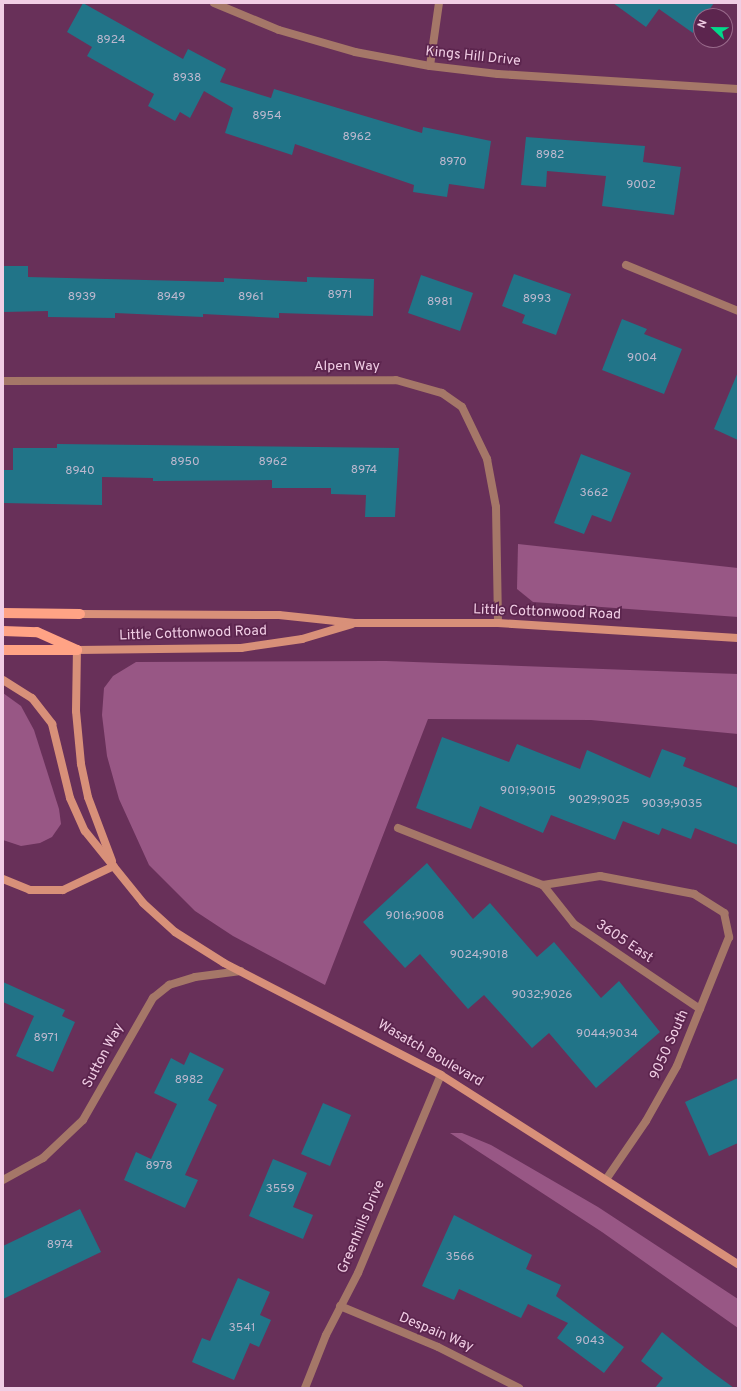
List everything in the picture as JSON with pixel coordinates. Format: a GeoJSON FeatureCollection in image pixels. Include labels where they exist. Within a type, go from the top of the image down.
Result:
{"type":"FeatureCollection","features":[{"type":"Feature","properties":{"kind":"main road"},"geometry":{"type":"LineString","coordinates":[[3,613],[80,614]]}},
{"type":"Feature","properties":{"kind":"main road","name":"Little Cottonwood Road"},"geometry":{"type":"LineString","coordinates":[[80,614],[278,615],[355,623],[498,623],[738,638]]}},
{"type":"Feature","properties":{"kind":"main road","name":"Little Cottonwood Road"},"geometry":{"type":"LineString","coordinates":[[77,650],[241,648],[302,639],[355,623]]}},
{"type":"Feature","properties":{"kind":"main road"},"geometry":{"type":"LineString","coordinates":[[3,631],[37,632],[77,650]]}},
{"type":"Feature","properties":{"kind":"main road"},"geometry":{"type":"LineString","coordinates":[[3,650],[77,650]]}},
{"type":"Feature","properties":{"kind":"main road","name":"Wasatch Boulevard"},"geometry":{"type":"LineString","coordinates":[[77,650],[76,711],[81,764],[88,796],[114,866]]}},
{"type":"Feature","properties":{"kind":"main road","name":"Wasatch Boulevard"},"geometry":{"type":"LineString","coordinates":[[3,680],[32,698],[52,724],[66,784],[79,821],[143,903],[175,932],[240,971],[440,1074],[607,1178],[738,1264]]}},
{"type":"Feature","properties":{"kind":"main road"},"geometry":{"type":"LineString","coordinates":[[3,879],[30,890],[62,890],[114,866]]}},
{"type":"Feature","properties":{"kind":"street","name":"Kings Hill Drive"},"geometry":{"type":"LineString","coordinates":[[214,3],[279,30],[347,50],[430,66],[498,74],[738,89]]}},
{"type":"Feature","properties":{"kind":"street"},"geometry":{"type":"LineString","coordinates":[[430,66],[439,3]]}},
{"type":"Feature","properties":{"kind":"street"},"geometry":{"type":"LineString","coordinates":[[626,265],[738,311]]}},
{"type":"Feature","properties":{"kind":"street","name":"Alpen Way"},"geometry":{"type":"LineString","coordinates":[[3,381],[396,380],[442,393],[462,407],[487,459],[496,507],[498,623]]}},
{"type":"Feature","properties":{"kind":"street"},"geometry":{"type":"LineString","coordinates":[[398,828],[543,885]]}},
{"type":"Feature","properties":{"kind":"street","name":"9050 South"},"geometry":{"type":"LineString","coordinates":[[543,885],[600,876],[694,894],[724,913],[729,937],[668,1084],[607,1178]]}},
{"type":"Feature","properties":{"kind":"street","name":"3605 East"},"geometry":{"type":"LineString","coordinates":[[543,885],[570,921],[700,1009]]}},
{"type":"Feature","properties":{"kind":"street","name":"Sutton Way"},"geometry":{"type":"LineString","coordinates":[[3,1180],[43,1158],[83,1120],[140,1014],[153,998],[169,985],[201,975],[240,971]]}},
{"type":"Feature","properties":{"kind":"street","name":"Greenhills Drive"},"geometry":{"type":"LineString","coordinates":[[305,1388],[340,1306],[358,1273],[440,1074]]}},
{"type":"Feature","properties":{"kind":"street","name":"Despain Way"},"geometry":{"type":"LineString","coordinates":[[340,1306],[438,1347],[520,1388]]}},
{"type":"Feature","properties":{"kind":"shaded area"},"geometry":{"type":"Polygon","coordinates":[[[518,544],[738,568],[738,617],[533,602],[517,589],[518,544]]]}},
{"type":"Feature","properties":{"kind":"shaded area"},"geometry":{"type":"Polygon","coordinates":[[[386,661],[738,674],[738,734],[591,720],[428,719],[325,985],[233,936],[195,911],[149,865],[119,799],[107,756],[102,715],[104,688],[113,676],[136,662],[386,661]]]}},
{"type":"Feature","properties":{"kind":"shaded area"},"geometry":{"type":"Polygon","coordinates":[[[3,693],[21,706],[34,730],[59,809],[61,824],[52,837],[40,843],[21,846],[3,840],[3,693]]]}},
{"type":"Feature","properties":{"kind":"shaded area"},"geometry":{"type":"Polygon","coordinates":[[[450,1133],[462,1133],[491,1145],[598,1207],[738,1299],[738,1328],[602,1232],[450,1133]]]}},
{"type":"Feature","properties":{"kind":"building"},"geometry":{"type":"Polygon","coordinates":[[[83,3],[183,59],[188,49],[226,69],[220,82],[271,98],[274,89],[422,133],[423,127],[491,141],[484,189],[449,184],[447,197],[413,192],[414,185],[295,144],[292,155],[225,133],[233,108],[204,91],[190,118],[180,112],[175,121],[148,106],[154,94],[87,56],[92,47],[67,32],[83,3]]]}},
{"type":"Feature","properties":{"kind":"building"},"geometry":{"type":"Polygon","coordinates":[[[613,3],[714,3],[711,8],[693,8],[693,33],[659,9],[646,27],[613,3]]]}},
{"type":"Feature","properties":{"kind":"building"},"geometry":{"type":"Polygon","coordinates":[[[526,137],[645,146],[643,162],[681,167],[674,215],[602,206],[606,176],[547,171],[546,187],[521,185],[526,137]]]}},
{"type":"Feature","properties":{"kind":"building"},"geometry":{"type":"Polygon","coordinates":[[[3,266],[28,266],[28,277],[224,282],[224,278],[307,282],[307,277],[374,279],[373,316],[279,313],[279,318],[203,314],[203,317],[115,313],[115,318],[48,317],[48,311],[3,312],[3,266]]]}},
{"type":"Feature","properties":{"kind":"building"},"geometry":{"type":"Polygon","coordinates":[[[514,274],[571,294],[556,335],[522,323],[525,315],[502,306],[514,274]]]}},
{"type":"Feature","properties":{"kind":"building"},"geometry":{"type":"Polygon","coordinates":[[[421,275],[473,293],[460,331],[408,313],[421,275]]]}},
{"type":"Feature","properties":{"kind":"building"},"geometry":{"type":"Polygon","coordinates":[[[622,319],[647,329],[644,334],[682,349],[664,394],[602,370],[622,319]]]}},
{"type":"Feature","properties":{"kind":"building"},"geometry":{"type":"Polygon","coordinates":[[[738,372],[738,440],[714,429],[738,372]]]}},
{"type":"Feature","properties":{"kind":"building"},"geometry":{"type":"Polygon","coordinates":[[[57,444],[399,448],[395,517],[365,517],[366,495],[331,494],[331,488],[272,488],[272,480],[153,481],[153,478],[102,477],[102,505],[3,503],[3,470],[13,470],[13,448],[57,448],[57,444]]]}},
{"type":"Feature","properties":{"kind":"building"},"geometry":{"type":"Polygon","coordinates":[[[581,454],[631,473],[611,522],[592,515],[584,534],[554,523],[581,454]]]}},
{"type":"Feature","properties":{"kind":"building"},"geometry":{"type":"Polygon","coordinates":[[[442,737],[509,762],[517,744],[580,769],[587,750],[650,778],[662,749],[686,758],[683,766],[738,788],[738,845],[695,828],[691,839],[662,828],[659,835],[623,821],[615,840],[551,815],[543,833],[480,806],[471,829],[416,808],[442,737]]]}},
{"type":"Feature","properties":{"kind":"building"},"geometry":{"type":"Polygon","coordinates":[[[427,863],[473,919],[490,903],[537,957],[554,942],[601,998],[619,981],[660,1032],[596,1088],[549,1033],[532,1048],[484,995],[468,1009],[420,954],[405,968],[363,922],[427,863]]]}},
{"type":"Feature","properties":{"kind":"building"},"geometry":{"type":"Polygon","coordinates":[[[3,982],[65,1010],[62,1016],[75,1022],[53,1072],[16,1056],[34,1016],[3,1002],[3,982]]]}},
{"type":"Feature","properties":{"kind":"building"},"geometry":{"type":"Polygon","coordinates":[[[190,1052],[224,1069],[208,1100],[217,1105],[185,1175],[198,1180],[185,1208],[124,1180],[136,1152],[151,1159],[177,1104],[154,1093],[171,1058],[184,1065],[190,1052]]]}},
{"type":"Feature","properties":{"kind":"building"},"geometry":{"type":"Polygon","coordinates":[[[738,1078],[738,1143],[709,1156],[685,1102],[738,1078]]]}},
{"type":"Feature","properties":{"kind":"building"},"geometry":{"type":"Polygon","coordinates":[[[323,1103],[351,1115],[330,1166],[301,1154],[323,1103]]]}},
{"type":"Feature","properties":{"kind":"building"},"geometry":{"type":"Polygon","coordinates":[[[273,1159],[307,1173],[293,1207],[313,1215],[303,1239],[249,1216],[273,1159]]]}},
{"type":"Feature","properties":{"kind":"building"},"geometry":{"type":"Polygon","coordinates":[[[80,1209],[101,1252],[3,1299],[3,1246],[80,1209]]]}},
{"type":"Feature","properties":{"kind":"building"},"geometry":{"type":"Polygon","coordinates":[[[454,1215],[532,1255],[526,1269],[561,1285],[556,1296],[624,1347],[604,1373],[557,1338],[568,1323],[528,1304],[521,1318],[459,1289],[454,1300],[422,1286],[454,1215]]]}},
{"type":"Feature","properties":{"kind":"building"},"geometry":{"type":"Polygon","coordinates":[[[238,1278],[270,1292],[260,1315],[271,1320],[259,1347],[250,1343],[234,1380],[192,1362],[202,1338],[210,1341],[238,1278]]]}},
{"type":"Feature","properties":{"kind":"building"},"geometry":{"type":"Polygon","coordinates":[[[662,1332],[705,1367],[734,1388],[655,1388],[663,1378],[641,1361],[662,1332]]]}}]}
